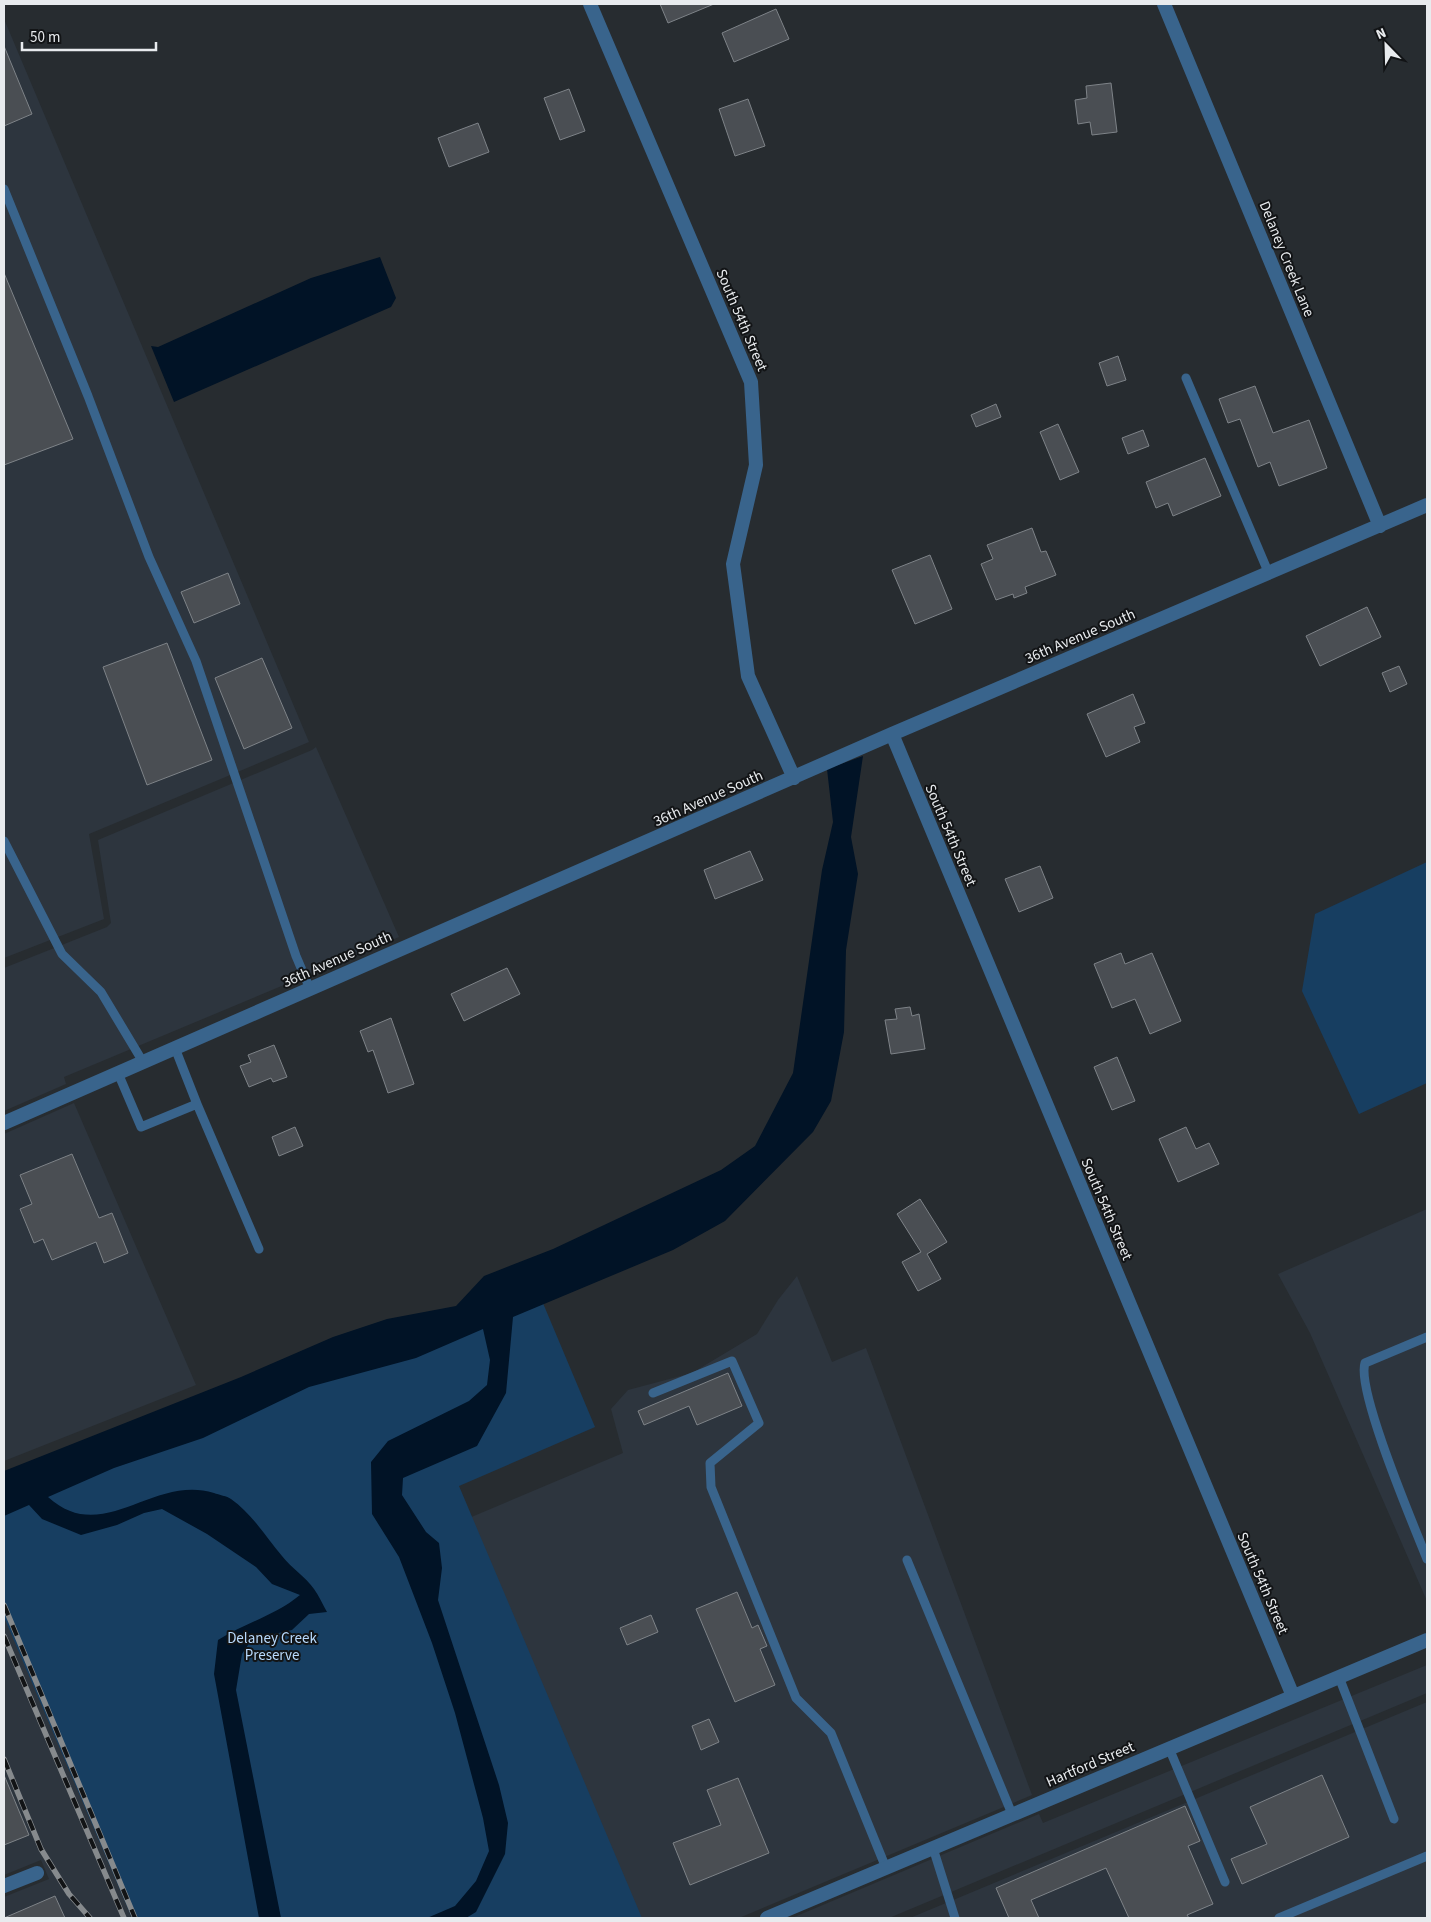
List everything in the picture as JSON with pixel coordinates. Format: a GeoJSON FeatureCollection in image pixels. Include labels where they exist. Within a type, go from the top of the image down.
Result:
{"type":"FeatureCollection","features":[{"type":"Feature","properties":{"kind":"street","name":"South 54th Street"},"geometry":{"type":"LineString","coordinates":[[590,4],[751,382],[756,465],[733,564],[748,676],[794,778]]}},
{"type":"Feature","properties":{"kind":"street","name":"Delaney Creek Lane"},"geometry":{"type":"LineString","coordinates":[[1164,4],[1380,526]]}},
{"type":"Feature","properties":{"kind":"street","name":"36th Avenue South"},"geometry":{"type":"LineString","coordinates":[[4,1123],[892,734],[1427,505]]}},
{"type":"Feature","properties":{"kind":"street","name":"South 54th Street"},"geometry":{"type":"LineString","coordinates":[[892,734],[1293,1696]]}},
{"type":"Feature","properties":{"kind":"street","name":"Hartford Street"},"geometry":{"type":"LineString","coordinates":[[767,1918],[1427,1640]]}},
{"type":"Feature","properties":{"kind":"street"},"geometry":{"type":"LineString","coordinates":[[4,1886],[36,1873]]}},
{"type":"Feature","properties":{"kind":"lane"},"geometry":{"type":"LineString","coordinates":[[4,189],[88,396],[150,557],[196,661],[296,956],[310,989]]}},
{"type":"Feature","properties":{"kind":"lane"},"geometry":{"type":"LineString","coordinates":[[1186,378],[1269,574]]}},
{"type":"Feature","properties":{"kind":"lane"},"geometry":{"type":"LineString","coordinates":[[4,841],[62,954],[101,992],[143,1062]]}},
{"type":"Feature","properties":{"kind":"lane"},"geometry":{"type":"LineString","coordinates":[[174,1048],[259,1249]]}},
{"type":"Feature","properties":{"kind":"lane"},"geometry":{"type":"LineString","coordinates":[[118,1073],[141,1127],[197,1104]]}},
{"type":"Feature","properties":{"kind":"lane"},"geometry":{"type":"LineString","coordinates":[[1427,1337],[1365,1363],[1362,1371],[1374,1417],[1427,1559]]}},
{"type":"Feature","properties":{"kind":"lane"},"geometry":{"type":"LineString","coordinates":[[653,1393],[732,1361],[760,1423],[710,1464],[712,1487],[796,1698],[831,1733],[886,1868]]}},
{"type":"Feature","properties":{"kind":"lane"},"geometry":{"type":"LineString","coordinates":[[907,1560],[1012,1814]]}},
{"type":"Feature","properties":{"kind":"lane"},"geometry":{"type":"LineString","coordinates":[[1339,1677],[1394,1819]]}},
{"type":"Feature","properties":{"kind":"lane"},"geometry":{"type":"LineString","coordinates":[[1169,1748],[1225,1882]]}},
{"type":"Feature","properties":{"kind":"lane"},"geometry":{"type":"LineString","coordinates":[[933,1848],[955,1918]]}},
{"type":"Feature","properties":{"kind":"lane"},"geometry":{"type":"LineString","coordinates":[[1279,1918],[1427,1856]]}},
{"type":"Feature","properties":{"kind":"shaded area"},"geometry":{"type":"Polygon","coordinates":[[[4,19],[309,742],[89,834],[104,919],[4,958],[4,19]]]}},
{"type":"Feature","properties":{"kind":"shaded area"},"geometry":{"type":"Polygon","coordinates":[[[380,257],[396,298],[391,307],[174,402],[151,346],[158,347],[311,278],[380,257]]]}},
{"type":"Feature","properties":{"kind":"shaded area"},"geometry":{"type":"Polygon","coordinates":[[[316,747],[399,937],[64,1077],[66,1084],[4,1111],[4,968],[107,927],[111,923],[98,840],[316,747]]]}},
{"type":"Feature","properties":{"kind":"shaded area"},"geometry":{"type":"Polygon","coordinates":[[[863,756],[851,837],[858,874],[846,950],[844,1032],[831,1101],[813,1132],[725,1221],[673,1250],[513,1317],[506,1393],[477,1446],[403,1478],[402,1495],[426,1532],[439,1543],[442,1568],[438,1600],[499,1785],[508,1823],[505,1854],[476,1912],[466,1918],[427,1918],[455,1906],[476,1881],[489,1851],[483,1818],[455,1713],[432,1643],[399,1557],[372,1514],[371,1462],[388,1441],[469,1401],[487,1385],[490,1360],[483,1329],[416,1358],[309,1387],[203,1438],[114,1468],[48,1497],[68,1510],[88,1515],[108,1513],[170,1493],[191,1490],[227,1497],[246,1512],[286,1560],[311,1585],[327,1612],[309,1614],[292,1630],[252,1639],[242,1654],[236,1690],[281,1918],[259,1918],[214,1674],[218,1640],[271,1614],[300,1595],[272,1584],[256,1567],[207,1534],[162,1509],[144,1513],[117,1525],[81,1535],[42,1519],[29,1505],[4,1516],[4,1471],[241,1377],[333,1337],[387,1319],[456,1306],[484,1276],[553,1249],[721,1170],[755,1146],[793,1073],[822,870],[833,822],[827,769],[863,756]]]}},
{"type":"Feature","properties":{"kind":"shaded area"},"geometry":{"type":"Polygon","coordinates":[[[74,1103],[196,1385],[4,1461],[4,1134],[74,1103]]]}},
{"type":"Feature","properties":{"kind":"shaded area"},"geometry":{"type":"Polygon","coordinates":[[[1427,1209],[1427,1601],[1310,1333],[1278,1274],[1427,1209]]]}},
{"type":"Feature","properties":{"kind":"shaded area"},"geometry":{"type":"Polygon","coordinates":[[[797,1276],[832,1362],[866,1348],[1032,1795],[739,1918],[622,1918],[462,1521],[623,1453],[611,1409],[628,1390],[692,1373],[757,1334],[778,1300],[797,1276]]]}},
{"type":"Feature","properties":{"kind":"shaded area"},"geometry":{"type":"Polygon","coordinates":[[[4,1606],[141,1918],[4,1918],[4,1897],[49,1879],[41,1860],[4,1875],[4,1606]]]}},
{"type":"Feature","properties":{"kind":"shaded area"},"geometry":{"type":"Polygon","coordinates":[[[1427,1665],[1427,1693],[889,1918],[792,1918],[1039,1814],[1043,1823],[1427,1665]]]}},
{"type":"Feature","properties":{"kind":"shaded area"},"geometry":{"type":"Polygon","coordinates":[[[1427,1702],[1427,1918],[910,1918],[1427,1702]]]}},
{"type":"Feature","properties":{"kind":"green space"},"geometry":{"type":"Polygon","coordinates":[[[1427,862],[1427,1083],[1359,1114],[1302,991],[1315,914],[1427,862]]]}},
{"type":"Feature","properties":{"kind":"green space","name":"Delaney Creek Preserve"},"geometry":{"type":"Polygon","coordinates":[[[532,1277],[595,1427],[459,1486],[642,1918],[132,1918],[4,1617],[4,1499],[532,1277]]]}},
{"type":"Feature","properties":{"kind":"building"},"geometry":{"type":"Polygon","coordinates":[[[660,4],[714,4],[668,23],[660,4]]]}},
{"type":"Feature","properties":{"kind":"building"},"geometry":{"type":"Polygon","coordinates":[[[776,9],[789,39],[734,62],[722,33],[776,9]]]}},
{"type":"Feature","properties":{"kind":"building"},"geometry":{"type":"Polygon","coordinates":[[[4,46],[32,114],[4,126],[4,46]]]}},
{"type":"Feature","properties":{"kind":"building"},"geometry":{"type":"Polygon","coordinates":[[[1111,83],[1117,132],[1092,135],[1090,122],[1078,124],[1075,100],[1087,98],[1086,86],[1111,83]]]}},
{"type":"Feature","properties":{"kind":"building"},"geometry":{"type":"Polygon","coordinates":[[[569,89],[585,131],[560,140],[544,98],[569,89]]]}},
{"type":"Feature","properties":{"kind":"building"},"geometry":{"type":"Polygon","coordinates":[[[748,99],[765,146],[735,156],[719,109],[748,99]]]}},
{"type":"Feature","properties":{"kind":"building"},"geometry":{"type":"Polygon","coordinates":[[[478,123],[489,152],[449,167],[438,138],[478,123]]]}},
{"type":"Feature","properties":{"kind":"building"},"geometry":{"type":"Polygon","coordinates":[[[4,273],[73,439],[4,465],[4,273]]]}},
{"type":"Feature","properties":{"kind":"building"},"geometry":{"type":"Polygon","coordinates":[[[1118,356],[1126,380],[1107,386],[1099,363],[1118,356]]]}},
{"type":"Feature","properties":{"kind":"building"},"geometry":{"type":"Polygon","coordinates":[[[1255,386],[1273,433],[1309,420],[1327,468],[1279,486],[1270,462],[1258,467],[1240,419],[1228,423],[1219,399],[1255,386]]]}},
{"type":"Feature","properties":{"kind":"building"},"geometry":{"type":"Polygon","coordinates":[[[996,404],[1001,417],[976,427],[971,415],[996,404]]]}},
{"type":"Feature","properties":{"kind":"building"},"geometry":{"type":"Polygon","coordinates":[[[1058,424],[1079,472],[1060,480],[1040,432],[1058,424]]]}},
{"type":"Feature","properties":{"kind":"building"},"geometry":{"type":"Polygon","coordinates":[[[1143,430],[1149,446],[1128,454],[1122,438],[1143,430]]]}},
{"type":"Feature","properties":{"kind":"building"},"geometry":{"type":"Polygon","coordinates":[[[1205,458],[1221,496],[1173,516],[1168,503],[1156,508],[1146,482],[1205,458]]]}},
{"type":"Feature","properties":{"kind":"building"},"geometry":{"type":"Polygon","coordinates":[[[1032,528],[1041,552],[1046,551],[1056,575],[1025,587],[1027,593],[1014,598],[1013,594],[996,600],[981,564],[993,559],[987,545],[1032,528]]]}},
{"type":"Feature","properties":{"kind":"building"},"geometry":{"type":"Polygon","coordinates":[[[930,555],[952,609],[915,624],[892,570],[930,555]]]}},
{"type":"Feature","properties":{"kind":"building"},"geometry":{"type":"Polygon","coordinates":[[[228,573],[240,604],[194,623],[181,592],[228,573]]]}},
{"type":"Feature","properties":{"kind":"building"},"geometry":{"type":"Polygon","coordinates":[[[1367,607],[1381,637],[1320,666],[1306,636],[1367,607]]]}},
{"type":"Feature","properties":{"kind":"building"},"geometry":{"type":"Polygon","coordinates":[[[167,643],[212,760],[147,785],[103,667],[167,643]]]}},
{"type":"Feature","properties":{"kind":"building"},"geometry":{"type":"Polygon","coordinates":[[[262,658],[292,728],[244,749],[215,678],[262,658]]]}},
{"type":"Feature","properties":{"kind":"building"},"geometry":{"type":"Polygon","coordinates":[[[1399,666],[1407,684],[1390,692],[1382,673],[1399,666]]]}},
{"type":"Feature","properties":{"kind":"building"},"geometry":{"type":"Polygon","coordinates":[[[1133,694],[1145,723],[1134,727],[1140,742],[1106,757],[1087,714],[1133,694]]]}},
{"type":"Feature","properties":{"kind":"building"},"geometry":{"type":"Polygon","coordinates":[[[750,851],[763,880],[715,899],[704,870],[750,851]]]}},
{"type":"Feature","properties":{"kind":"building"},"geometry":{"type":"Polygon","coordinates":[[[1040,866],[1053,898],[1019,912],[1005,879],[1040,866]]]}},
{"type":"Feature","properties":{"kind":"building"},"geometry":{"type":"Polygon","coordinates":[[[1121,953],[1125,964],[1152,953],[1181,1021],[1150,1034],[1135,999],[1112,1008],[1094,964],[1121,953]]]}},
{"type":"Feature","properties":{"kind":"building"},"geometry":{"type":"Polygon","coordinates":[[[507,968],[520,994],[464,1021],[451,994],[507,968]]]}},
{"type":"Feature","properties":{"kind":"building"},"geometry":{"type":"Polygon","coordinates":[[[910,1007],[912,1016],[919,1014],[925,1049],[891,1054],[885,1020],[897,1019],[895,1009],[910,1007]]]}},
{"type":"Feature","properties":{"kind":"building"},"geometry":{"type":"Polygon","coordinates":[[[391,1018],[414,1084],[388,1093],[373,1050],[368,1052],[360,1031],[391,1018]]]}},
{"type":"Feature","properties":{"kind":"building"},"geometry":{"type":"Polygon","coordinates":[[[274,1045],[287,1077],[273,1082],[271,1078],[249,1087],[240,1066],[251,1062],[248,1055],[274,1045]]]}},
{"type":"Feature","properties":{"kind":"building"},"geometry":{"type":"Polygon","coordinates":[[[1117,1057],[1135,1101],[1112,1110],[1094,1067],[1117,1057]]]}},
{"type":"Feature","properties":{"kind":"building"},"geometry":{"type":"Polygon","coordinates":[[[295,1127],[303,1146],[279,1156],[272,1137],[295,1127]]]}},
{"type":"Feature","properties":{"kind":"building"},"geometry":{"type":"Polygon","coordinates":[[[1186,1127],[1196,1149],[1209,1143],[1219,1164],[1178,1182],[1159,1139],[1186,1127]]]}},
{"type":"Feature","properties":{"kind":"building"},"geometry":{"type":"Polygon","coordinates":[[[72,1154],[99,1218],[112,1213],[128,1253],[104,1263],[96,1242],[52,1260],[43,1239],[34,1243],[20,1209],[32,1204],[20,1175],[72,1154]]]}},
{"type":"Feature","properties":{"kind":"building"},"geometry":{"type":"Polygon","coordinates":[[[920,1199],[947,1242],[927,1254],[941,1279],[918,1291],[902,1262],[921,1252],[897,1214],[920,1199]]]}},
{"type":"Feature","properties":{"kind":"building"},"geometry":{"type":"Polygon","coordinates":[[[728,1373],[742,1406],[697,1425],[689,1406],[644,1425],[638,1411],[728,1373]]]}},
{"type":"Feature","properties":{"kind":"building"},"geometry":{"type":"Polygon","coordinates":[[[737,1592],[752,1628],[758,1625],[767,1646],[760,1649],[775,1685],[735,1702],[696,1609],[737,1592]]]}},
{"type":"Feature","properties":{"kind":"building"},"geometry":{"type":"Polygon","coordinates":[[[651,1615],[658,1632],[627,1645],[620,1628],[651,1615]]]}},
{"type":"Feature","properties":{"kind":"building"},"geometry":{"type":"Polygon","coordinates":[[[709,1719],[719,1742],[701,1750],[692,1726],[709,1719]]]}},
{"type":"Feature","properties":{"kind":"building"},"geometry":{"type":"Polygon","coordinates":[[[4,1775],[29,1835],[4,1845],[4,1775]]]}},
{"type":"Feature","properties":{"kind":"building"},"geometry":{"type":"Polygon","coordinates":[[[1322,1775],[1349,1837],[1242,1884],[1231,1859],[1267,1844],[1250,1807],[1322,1775]]]}},
{"type":"Feature","properties":{"kind":"building"},"geometry":{"type":"Polygon","coordinates":[[[738,1778],[769,1853],[690,1885],[673,1843],[721,1825],[707,1790],[738,1778]]]}},
{"type":"Feature","properties":{"kind":"building"},"geometry":{"type":"Polygon","coordinates":[[[1185,1806],[1200,1841],[1188,1846],[1213,1904],[1187,1915],[1189,1918],[1129,1918],[1106,1868],[1031,1900],[1039,1918],[1009,1918],[996,1888],[1185,1806]]]}},
{"type":"Feature","properties":{"kind":"building"},"geometry":{"type":"Polygon","coordinates":[[[55,1896],[65,1918],[4,1918],[55,1896]]]}},
{"type":"Feature","properties":{"kind":"railway"},"geometry":{"type":"LineString","coordinates":[[4,1605],[135,1918]]}},
{"type":"Feature","properties":{"kind":"railway"},"geometry":{"type":"LineString","coordinates":[[4,1636],[124,1918]]}},
{"type":"Feature","properties":{"kind":"railway"},"geometry":{"type":"LineString","coordinates":[[4,1759],[41,1849],[69,1894],[90,1918]]}}]}
